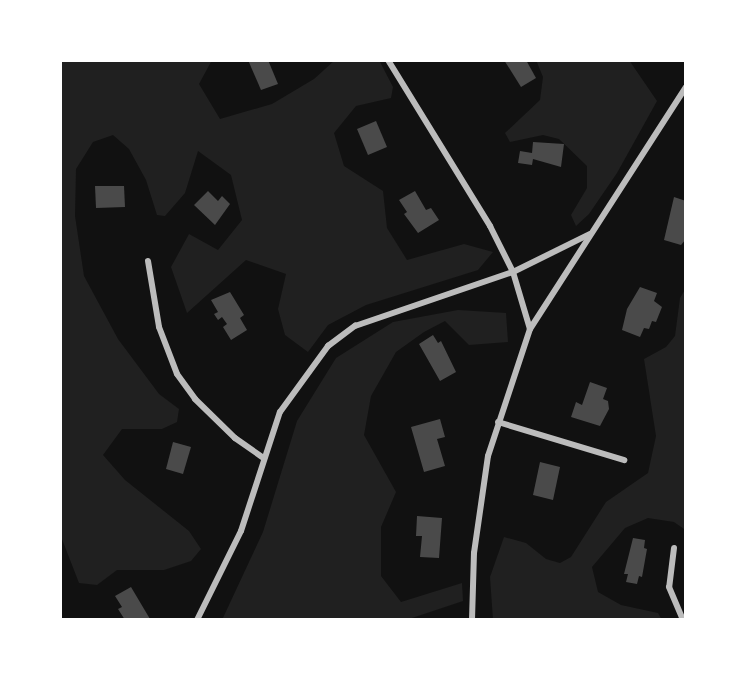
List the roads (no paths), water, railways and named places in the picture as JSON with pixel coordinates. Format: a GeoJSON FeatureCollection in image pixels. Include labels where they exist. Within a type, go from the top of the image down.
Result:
{"type":"FeatureCollection","features":[{"type":"Feature","properties":{"kind":"street"},"geometry":{"type":"LineString","coordinates":[[388,60],[490,226],[513,272],[530,329]]}},
{"type":"Feature","properties":{"kind":"street"},"geometry":{"type":"LineString","coordinates":[[472,620],[474,553],[488,456],[530,329],[686,87]]}},
{"type":"Feature","properties":{"kind":"street"},"geometry":{"type":"LineString","coordinates":[[197,620],[241,531],[262,457],[280,412],[328,346],[355,326],[513,272],[590,234]]}},
{"type":"Feature","properties":{"kind":"street"},"geometry":{"type":"LineString","coordinates":[[148,261],[159,327],[177,374],[201,405],[262,457]]}},
{"type":"Feature","properties":{"kind":"street"},"geometry":{"type":"LineString","coordinates":[[498,422],[624,460]]}},
{"type":"Feature","properties":{"kind":"street"},"geometry":{"type":"LineString","coordinates":[[674,548],[669,587],[683,620]]}}]}
